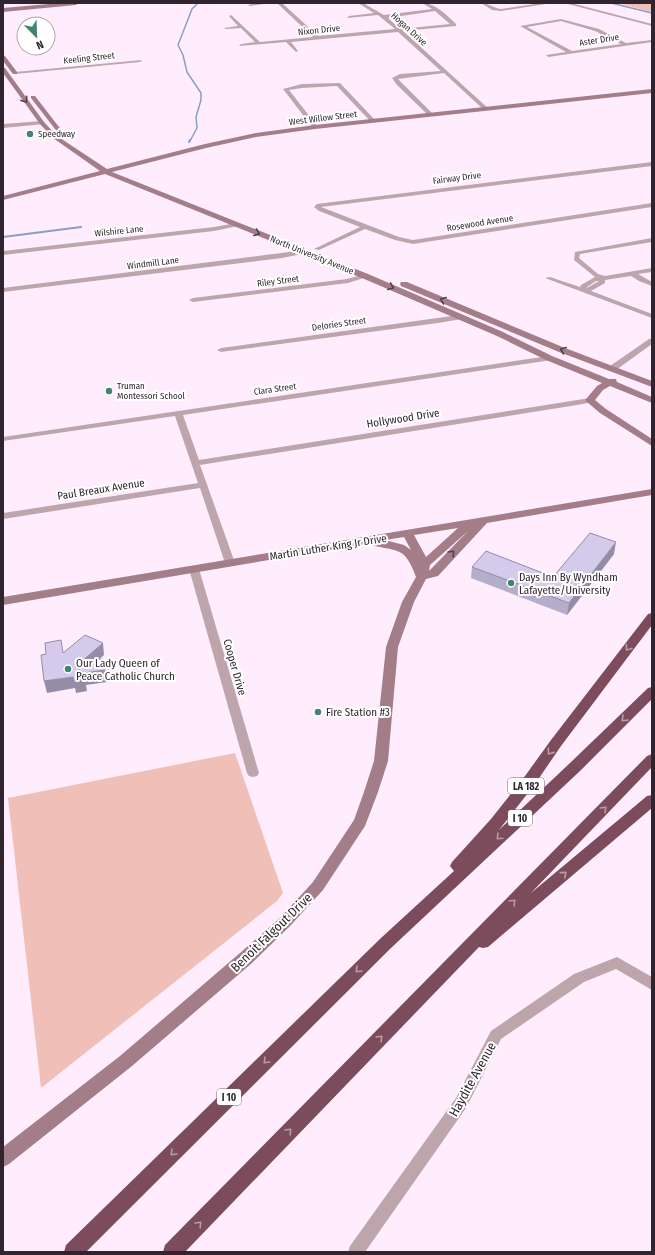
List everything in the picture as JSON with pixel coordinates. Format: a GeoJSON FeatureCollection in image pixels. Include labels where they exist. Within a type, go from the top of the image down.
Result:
{"type":"FeatureCollection","features":[{"type":"Feature","properties":{"kind":"highway","name":"LA 182"},"geometry":{"type":"LineString","coordinates":[[386,942],[501,817],[652,617]]}},
{"type":"Feature","properties":{"kind":"highway","name":"I 10"},"geometry":{"type":"LineString","coordinates":[[73,1252],[386,942],[569,772],[652,691]]}},
{"type":"Feature","properties":{"kind":"highway"},"geometry":{"type":"LineString","coordinates":[[172,1252],[652,759]]}},
{"type":"Feature","properties":{"kind":"highway"},"geometry":{"type":"LineString","coordinates":[[427,989],[652,800]]}},
{"type":"Feature","properties":{"kind":"main road"},"geometry":{"type":"LineString","coordinates":[[3,10],[76,3]]}},
{"type":"Feature","properties":{"kind":"main road","name":"North University Avenue"},"geometry":{"type":"LineString","coordinates":[[3,57],[61,132],[79,146],[116,169],[537,338],[562,350],[652,384]]}},
{"type":"Feature","properties":{"kind":"main road","name":"North University Avenue"},"geometry":{"type":"LineString","coordinates":[[3,69],[42,123],[55,137],[106,172],[365,276],[500,334],[549,358],[652,400]]}},
{"type":"Feature","properties":{"kind":"main road","name":"West Willow Street"},"geometry":{"type":"LineString","coordinates":[[3,198],[227,141],[315,127],[652,91]]}},
{"type":"Feature","properties":{"kind":"main road"},"geometry":{"type":"LineString","coordinates":[[236,225],[248,222]]}},
{"type":"Feature","properties":{"kind":"main road"},"geometry":{"type":"LineString","coordinates":[[459,317],[474,313]]}},
{"type":"Feature","properties":{"kind":"main road"},"geometry":{"type":"LineString","coordinates":[[500,334],[508,332],[537,338]]}},
{"type":"Feature","properties":{"kind":"main road"},"geometry":{"type":"LineString","coordinates":[[535,351],[592,366],[613,368]]}},
{"type":"Feature","properties":{"kind":"main road"},"geometry":{"type":"LineString","coordinates":[[652,392],[619,381],[608,383],[597,391],[590,400],[603,411],[652,443]]}},
{"type":"Feature","properties":{"kind":"main road","name":"Martin Luther King Jr Drive"},"geometry":{"type":"LineString","coordinates":[[3,601],[652,492]]}},
{"type":"Feature","properties":{"kind":"main road"},"geometry":{"type":"LineString","coordinates":[[355,542],[382,544],[406,550],[424,571],[434,573],[485,519]]}},
{"type":"Feature","properties":{"kind":"main road"},"geometry":{"type":"LineString","coordinates":[[424,571],[471,522]]}},
{"type":"Feature","properties":{"kind":"main road"},"geometry":{"type":"LineString","coordinates":[[408,534],[424,571]]}},
{"type":"Feature","properties":{"kind":"main road","name":"Benoit Falgout Drive"},"geometry":{"type":"LineString","coordinates":[[3,1158],[126,1061],[240,963],[286,922],[318,886],[360,822],[372,792],[381,761],[392,647],[408,602],[424,571]]}},
{"type":"Feature","properties":{"kind":"street"},"geometry":{"type":"LineString","coordinates":[[250,5],[268,3]]}},
{"type":"Feature","properties":{"kind":"street"},"geometry":{"type":"LineString","coordinates":[[279,3],[317,38]]}},
{"type":"Feature","properties":{"kind":"street","name":"Hogan Drive"},"geometry":{"type":"LineString","coordinates":[[360,3],[383,17],[399,30],[486,109]]}},
{"type":"Feature","properties":{"kind":"street"},"geometry":{"type":"LineString","coordinates":[[424,3],[436,10]]}},
{"type":"Feature","properties":{"kind":"street"},"geometry":{"type":"LineString","coordinates":[[483,3],[499,10],[550,3]]}},
{"type":"Feature","properties":{"kind":"street"},"geometry":{"type":"LineString","coordinates":[[566,3],[652,25]]}},
{"type":"Feature","properties":{"kind":"street"},"geometry":{"type":"LineString","coordinates":[[383,17],[436,10]]}},
{"type":"Feature","properties":{"kind":"street","name":"Nixon Drive"},"geometry":{"type":"LineString","coordinates":[[241,45],[288,42],[454,25],[436,10]]}},
{"type":"Feature","properties":{"kind":"street"},"geometry":{"type":"LineString","coordinates":[[349,17],[378,14]]}},
{"type":"Feature","properties":{"kind":"street"},"geometry":{"type":"LineString","coordinates":[[231,16],[259,44]]}},
{"type":"Feature","properties":{"kind":"street"},"geometry":{"type":"LineString","coordinates":[[572,53],[522,26],[561,20],[597,30],[626,44]]}},
{"type":"Feature","properties":{"kind":"street"},"geometry":{"type":"LineString","coordinates":[[226,28],[242,27]]}},
{"type":"Feature","properties":{"kind":"street","name":"Aster Drive"},"geometry":{"type":"LineString","coordinates":[[548,56],[652,41]]}},
{"type":"Feature","properties":{"kind":"street"},"geometry":{"type":"LineString","coordinates":[[288,42],[296,51]]}},
{"type":"Feature","properties":{"kind":"street","name":"Keeling Street"},"geometry":{"type":"LineString","coordinates":[[15,73],[140,61]]}},
{"type":"Feature","properties":{"kind":"street"},"geometry":{"type":"LineString","coordinates":[[431,115],[399,84],[395,78],[444,72]]}},
{"type":"Feature","properties":{"kind":"street"},"geometry":{"type":"LineString","coordinates":[[315,127],[287,92],[286,88],[338,84],[373,121]]}},
{"type":"Feature","properties":{"kind":"street"},"geometry":{"type":"LineString","coordinates":[[3,126],[42,123]]}},
{"type":"Feature","properties":{"kind":"street","name":"Fairway Drive"},"geometry":{"type":"LineString","coordinates":[[366,227],[321,210],[318,206],[328,203],[652,164]]}},
{"type":"Feature","properties":{"kind":"street","name":"Rosewood Avenue"},"geometry":{"type":"LineString","coordinates":[[366,227],[397,239],[413,242],[652,205]]}},
{"type":"Feature","properties":{"kind":"street","name":"Wilshire Lane"},"geometry":{"type":"LineString","coordinates":[[3,253],[214,229],[236,225]]}},
{"type":"Feature","properties":{"kind":"street"},"geometry":{"type":"LineString","coordinates":[[317,249],[366,227]]}},
{"type":"Feature","properties":{"kind":"street"},"geometry":{"type":"LineString","coordinates":[[601,281],[596,275],[576,259],[577,253],[652,240]]}},
{"type":"Feature","properties":{"kind":"street","name":"Windmill Lane"},"geometry":{"type":"LineString","coordinates":[[3,290],[305,252]]}},
{"type":"Feature","properties":{"kind":"street"},"geometry":{"type":"LineString","coordinates":[[584,290],[591,289],[601,281],[652,270]]}},
{"type":"Feature","properties":{"kind":"street"},"geometry":{"type":"LineString","coordinates":[[632,274],[652,284]]}},
{"type":"Feature","properties":{"kind":"street","name":"Riley Street"},"geometry":{"type":"LineString","coordinates":[[193,300],[348,281],[365,276]]}},
{"type":"Feature","properties":{"kind":"street"},"geometry":{"type":"LineString","coordinates":[[548,278],[652,316]]}},
{"type":"Feature","properties":{"kind":"street"},"geometry":{"type":"LineString","coordinates":[[584,290],[583,286],[595,279],[601,281]]}},
{"type":"Feature","properties":{"kind":"street","name":"Delories Street"},"geometry":{"type":"LineString","coordinates":[[221,350],[459,317]]}},
{"type":"Feature","properties":{"kind":"street"},"geometry":{"type":"LineString","coordinates":[[613,368],[652,341]]}},
{"type":"Feature","properties":{"kind":"street","name":"Clara Street"},"geometry":{"type":"LineString","coordinates":[[3,439],[549,358]]}},
{"type":"Feature","properties":{"kind":"street","name":"Hollywood Drive"},"geometry":{"type":"LineString","coordinates":[[195,462],[577,404],[590,400]]}},
{"type":"Feature","properties":{"kind":"street"},"geometry":{"type":"LineString","coordinates":[[178,413],[230,563]]}},
{"type":"Feature","properties":{"kind":"street","name":"Paul Breaux Avenue"},"geometry":{"type":"LineString","coordinates":[[3,516],[203,485]]}},
{"type":"Feature","properties":{"kind":"street","name":"Cooper Drive"},"geometry":{"type":"LineString","coordinates":[[194,569],[253,773]]}},
{"type":"Feature","properties":{"kind":"street","name":"Haydite Avenue"},"geometry":{"type":"LineString","coordinates":[[356,1252],[461,1103],[496,1035],[579,978],[617,963],[652,984]]}},
{"type":"Feature","properties":{"kind":"shaded area"},"geometry":{"type":"Polygon","coordinates":[[[618,3],[652,3],[652,12],[618,3]]]}},
{"type":"Feature","properties":{"kind":"shaded area"},"geometry":{"type":"Polygon","coordinates":[[[235,753],[283,893],[277,901],[41,1088],[8,798],[235,753]]]}},
{"type":"Feature","properties":{"kind":"building"},"geometry":{"type":"Polygon","coordinates":[[[590,533],[616,542],[569,603],[472,567],[486,551],[553,577],[590,533]]]}},
{"type":"Feature","properties":{"kind":"building"},"geometry":{"type":"Polygon","coordinates":[[[85,635],[103,643],[81,662],[103,659],[105,670],[84,673],[85,679],[74,681],[73,677],[44,681],[41,655],[46,654],[45,643],[61,640],[63,653],[85,635]]]}},
{"type":"Feature","properties":{"kind":"waterway"},"geometry":{"type":"LineString","coordinates":[[190,141],[197,128],[196,117],[201,100],[201,93],[187,72],[183,55],[178,45],[192,9],[198,3]]}},
{"type":"Feature","properties":{"kind":"waterway"},"geometry":{"type":"LineString","coordinates":[[611,3],[652,13]]}},
{"type":"Feature","properties":{"kind":"waterway"},"geometry":{"type":"LineString","coordinates":[[3,237],[81,227]]}},
{"type":"Feature","properties":{"kind":"place","name":"Speedway"},"geometry":{"type":"Point","coordinates":[30,134]}},
{"type":"Feature","properties":{"kind":"place","name":"Truman Montessori School"},"geometry":{"type":"Point","coordinates":[109,391]}},
{"type":"Feature","properties":{"kind":"place","name":"Days Inn By Wyndham Lafayette/University"},"geometry":{"type":"Point","coordinates":[511,583]}},
{"type":"Feature","properties":{"kind":"place","name":"Our Lady Queen of Peace Catholic Church"},"geometry":{"type":"Point","coordinates":[68,669]}},
{"type":"Feature","properties":{"kind":"place","name":"Fire Station #3"},"geometry":{"type":"Point","coordinates":[318,712]}}]}
